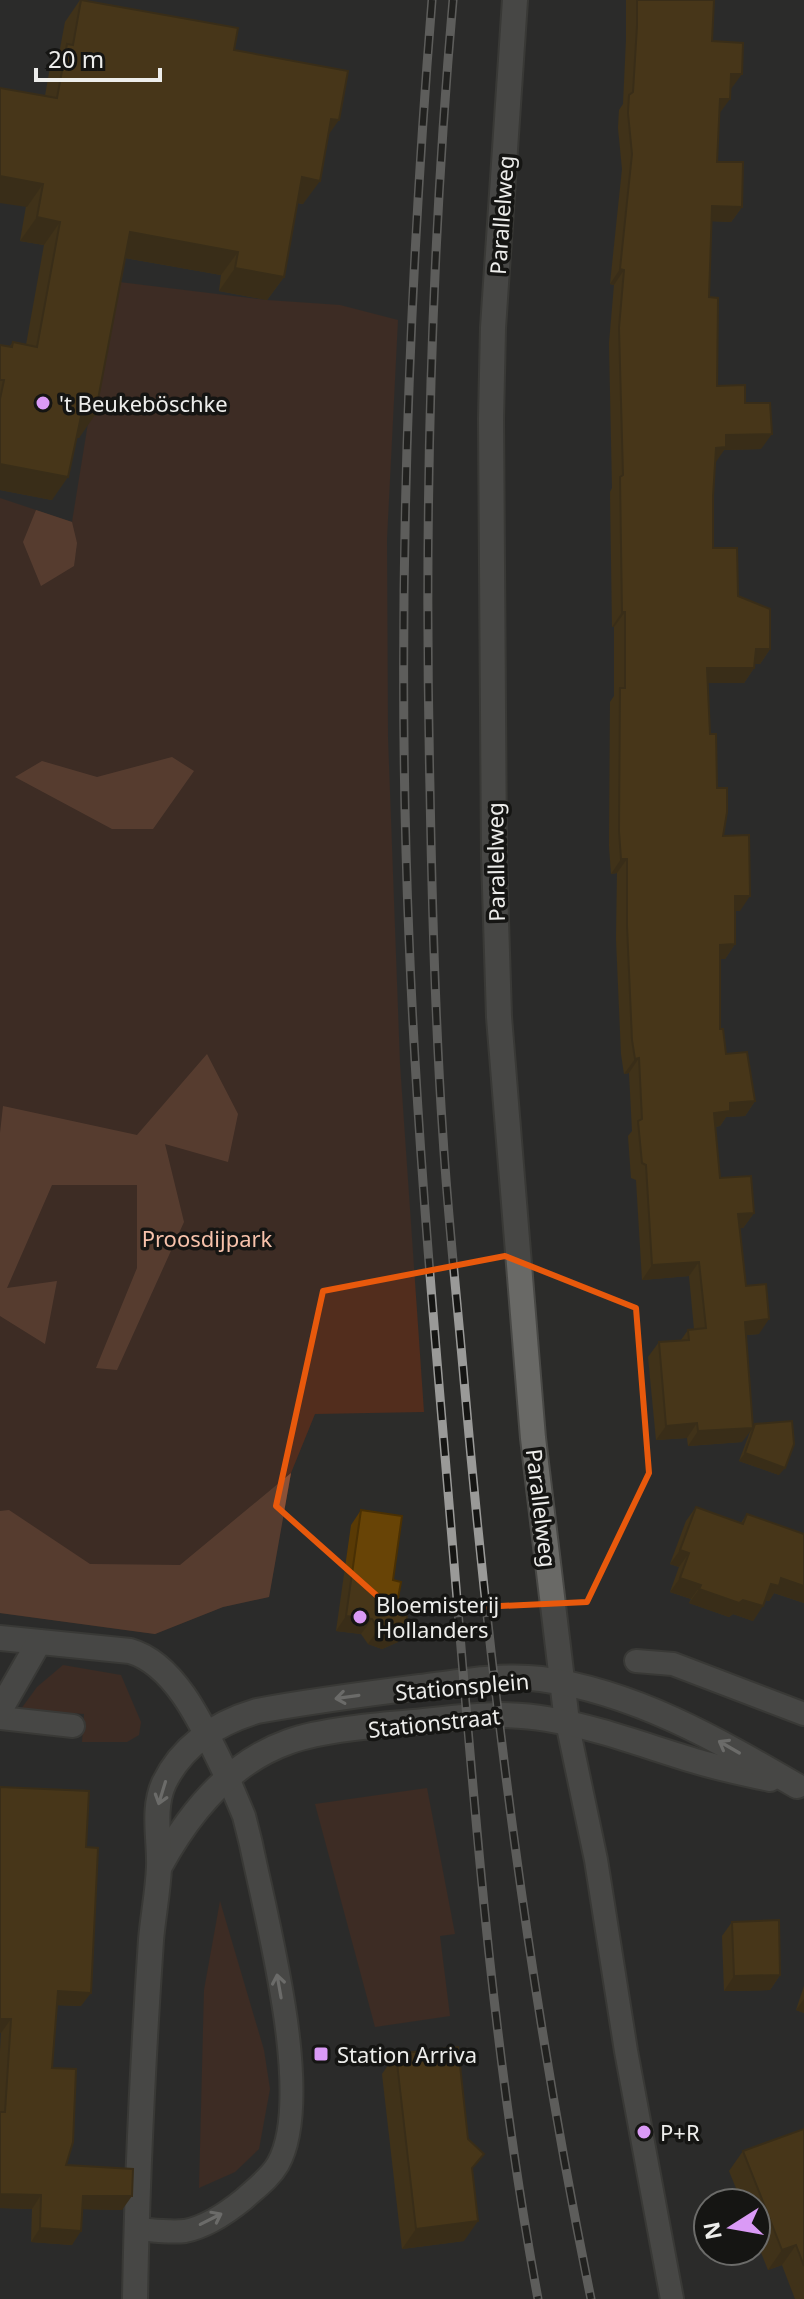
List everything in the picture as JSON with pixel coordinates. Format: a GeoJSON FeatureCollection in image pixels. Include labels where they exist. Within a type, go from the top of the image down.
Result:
{"type":"FeatureCollection","features":[{"type":"Feature","properties":{"kind":"street","name":"Parallelweg"},"geometry":{"type":"LineString","coordinates":[[515,0],[493,328],[491,419],[499,1017],[533,1438],[567,1722]]}},
{"type":"Feature","properties":{"kind":"street"},"geometry":{"type":"LineString","coordinates":[[0,1638],[130,1651],[150,1658],[181,1693],[228,1778]]}},
{"type":"Feature","properties":{"kind":"street"},"geometry":{"type":"LineString","coordinates":[[0,1710],[39,1642]]}},
{"type":"Feature","properties":{"kind":"street","name":"Stationsplein"},"geometry":{"type":"LineString","coordinates":[[135,2299],[150,1953],[159,1868],[158,1811],[163,1785],[186,1750],[206,1734],[257,1711],[399,1690],[521,1678],[563,1684],[626,1700],[663,1714],[709,1735],[800,1787]]}},
{"type":"Feature","properties":{"kind":"street","name":"Stationstraat"},"geometry":{"type":"LineString","coordinates":[[159,1868],[191,1815],[228,1778],[288,1742],[317,1735],[467,1716],[524,1715],[567,1722],[617,1734],[701,1763],[800,1787]]}},
{"type":"Feature","properties":{"kind":"lane"},"geometry":{"type":"LineString","coordinates":[[636,1661],[673,1664],[804,1714]]}},
{"type":"Feature","properties":{"kind":"lane"},"geometry":{"type":"LineString","coordinates":[[0,1718],[73,1726]]}},
{"type":"Feature","properties":{"kind":"lane"},"geometry":{"type":"LineString","coordinates":[[567,1722],[596,1860],[626,2051],[672,2299]]}},
{"type":"Feature","properties":{"kind":"lane"},"geometry":{"type":"LineString","coordinates":[[136,2229],[183,2231],[231,2209],[264,2182],[279,2163],[286,2140],[292,2062],[244,1816],[228,1778]]}},
{"type":"Feature","properties":{"kind":"highlighted area"},"geometry":{"type":"Polygon","coordinates":[[[505,1256],[636,1308],[649,1473],[587,1602],[394,1611],[276,1506],[323,1291],[505,1256]]]}},
{"type":"Feature","properties":{"kind":"green space","name":"Proosdijpark"},"geometry":{"type":"Polygon","coordinates":[[[111,281],[267,300],[340,305],[398,320],[387,539],[388,738],[400,1064],[424,1412],[315,1414],[291,1473],[269,1597],[223,1607],[155,1634],[0,1613],[0,498],[72,522],[111,281]]]}},
{"type":"Feature","properties":{"kind":"green space"},"geometry":{"type":"Polygon","coordinates":[[[63,1665],[121,1675],[141,1722],[139,1735],[127,1742],[82,1742],[84,1714],[21,1709],[37,1687],[63,1665]]]}},
{"type":"Feature","properties":{"kind":"green space"},"geometry":{"type":"Polygon","coordinates":[[[427,1788],[455,1934],[440,1936],[450,2016],[375,2027],[315,1804],[427,1788]]]}},
{"type":"Feature","properties":{"kind":"green space"},"geometry":{"type":"Polygon","coordinates":[[[220,1901],[264,2050],[270,2089],[259,2149],[235,2172],[199,2188],[204,1990],[220,1901]]]}},
{"type":"Feature","properties":{"kind":"shaded area"},"geometry":{"type":"Polygon","coordinates":[[[36,510],[72,522],[77,543],[74,566],[41,586],[23,542],[36,510]]]}},
{"type":"Feature","properties":{"kind":"shaded area"},"geometry":{"type":"Polygon","coordinates":[[[172,757],[194,771],[153,829],[112,829],[15,777],[42,761],[97,777],[172,757]]]}},
{"type":"Feature","properties":{"kind":"shaded area"},"geometry":{"type":"Polygon","coordinates":[[[207,1054],[238,1114],[228,1162],[165,1144],[184,1222],[117,1370],[96,1368],[137,1268],[137,1185],[52,1185],[7,1288],[57,1281],[45,1344],[0,1316],[0,1133],[3,1106],[137,1135],[207,1054]]]}},
{"type":"Feature","properties":{"kind":"shaded area"},"geometry":{"type":"Polygon","coordinates":[[[291,1473],[269,1597],[223,1607],[155,1634],[0,1613],[0,1511],[9,1510],[90,1564],[180,1565],[291,1473]]]}},
{"type":"Feature","properties":{"kind":"building"},"geometry":{"type":"Polygon","coordinates":[[[81,0],[238,28],[234,50],[348,71],[339,120],[331,119],[320,181],[302,177],[284,277],[235,268],[238,252],[130,232],[95,415],[82,412],[68,477],[0,464],[0,399],[4,380],[0,380],[0,345],[12,347],[13,342],[37,347],[60,222],[37,217],[43,184],[0,176],[0,88],[57,98],[67,44],[73,45],[81,0]]]}},
{"type":"Feature","properties":{"kind":"building"},"geometry":{"type":"Polygon","coordinates":[[[637,0],[714,0],[712,41],[743,43],[742,74],[731,74],[730,99],[720,99],[717,162],[743,162],[742,207],[712,206],[709,297],[718,298],[717,386],[745,385],[745,403],[770,403],[772,434],[726,435],[726,447],[716,448],[713,548],[737,548],[738,596],[770,609],[770,649],[756,649],[754,668],[707,668],[710,734],[716,734],[717,788],[727,788],[723,836],[749,835],[750,896],[735,896],[735,944],[720,945],[720,1029],[723,1029],[726,1054],[747,1052],[755,1101],[730,1103],[730,1111],[714,1113],[720,1178],[751,1176],[754,1213],[738,1214],[746,1286],[766,1284],[769,1319],[745,1322],[753,1428],[698,1431],[697,1423],[666,1426],[659,1342],[689,1340],[688,1330],[706,1328],[699,1262],[652,1265],[646,1165],[642,1163],[638,1121],[642,1119],[639,1058],[635,1059],[632,1040],[627,859],[621,859],[619,831],[620,688],[625,688],[619,328],[624,270],[620,269],[632,154],[628,113],[629,95],[633,92],[637,0]]]}},
{"type":"Feature","properties":{"kind":"building"},"geometry":{"type":"Polygon","coordinates":[[[792,1421],[794,1444],[785,1468],[745,1453],[755,1424],[792,1421]]]}},
{"type":"Feature","properties":{"kind":"building"},"geometry":{"type":"Polygon","coordinates":[[[696,1507],[743,1524],[747,1514],[804,1534],[804,1586],[781,1578],[779,1586],[771,1584],[763,1606],[743,1600],[739,1603],[699,1589],[701,1585],[680,1578],[689,1553],[680,1550],[696,1507]]]}},
{"type":"Feature","properties":{"kind":"building"},"geometry":{"type":"Polygon","coordinates":[[[361,1510],[402,1516],[393,1580],[401,1582],[398,1598],[406,1611],[408,1627],[392,1634],[378,1629],[372,1619],[346,1616],[361,1510]]]}},
{"type":"Feature","properties":{"kind":"building"},"geometry":{"type":"Polygon","coordinates":[[[0,1787],[89,1791],[86,1847],[98,1848],[91,1993],[58,1991],[52,2068],[76,2069],[73,2142],[66,2165],[133,2169],[132,2196],[83,2196],[81,2231],[40,2228],[41,2195],[0,2194],[0,2112],[5,2112],[11,2019],[0,2019],[0,1787]]]}},
{"type":"Feature","properties":{"kind":"building"},"geometry":{"type":"Polygon","coordinates":[[[779,1920],[780,1975],[734,1976],[732,1922],[779,1920]]]}},
{"type":"Feature","properties":{"kind":"building"},"geometry":{"type":"Polygon","coordinates":[[[458,2047],[468,2139],[484,2154],[472,2168],[478,2221],[416,2229],[396,2054],[458,2047]]]}},
{"type":"Feature","properties":{"kind":"building"},"geometry":{"type":"Polygon","coordinates":[[[804,2129],[804,2266],[796,2245],[782,2250],[772,2225],[772,2187],[757,2187],[743,2151],[804,2129]]]}},
{"type":"Feature","properties":{"kind":"railway"},"geometry":{"type":"LineString","coordinates":[[432,0],[416,234],[406,469],[405,821],[412,1015],[434,1321],[486,1926],[508,2113],[538,2299]]}},
{"type":"Feature","properties":{"kind":"railway"},"geometry":{"type":"LineString","coordinates":[[453,0],[434,295],[429,493],[428,690],[440,1094],[475,1495],[514,1841],[549,2070],[591,2299]]}},
{"type":"Feature","properties":{"kind":"place","name":"'t Beukeböschke"},"geometry":{"type":"Point","coordinates":[43,403]}},
{"type":"Feature","properties":{"kind":"place","name":"Bloemisterij Hollanders"},"geometry":{"type":"Point","coordinates":[360,1617]}},
{"type":"Feature","properties":{"kind":"place","name":"Station Arriva"},"geometry":{"type":"Point","coordinates":[321,2054]}},
{"type":"Feature","properties":{"kind":"place","name":"P+R"},"geometry":{"type":"Point","coordinates":[644,2132]}}]}
